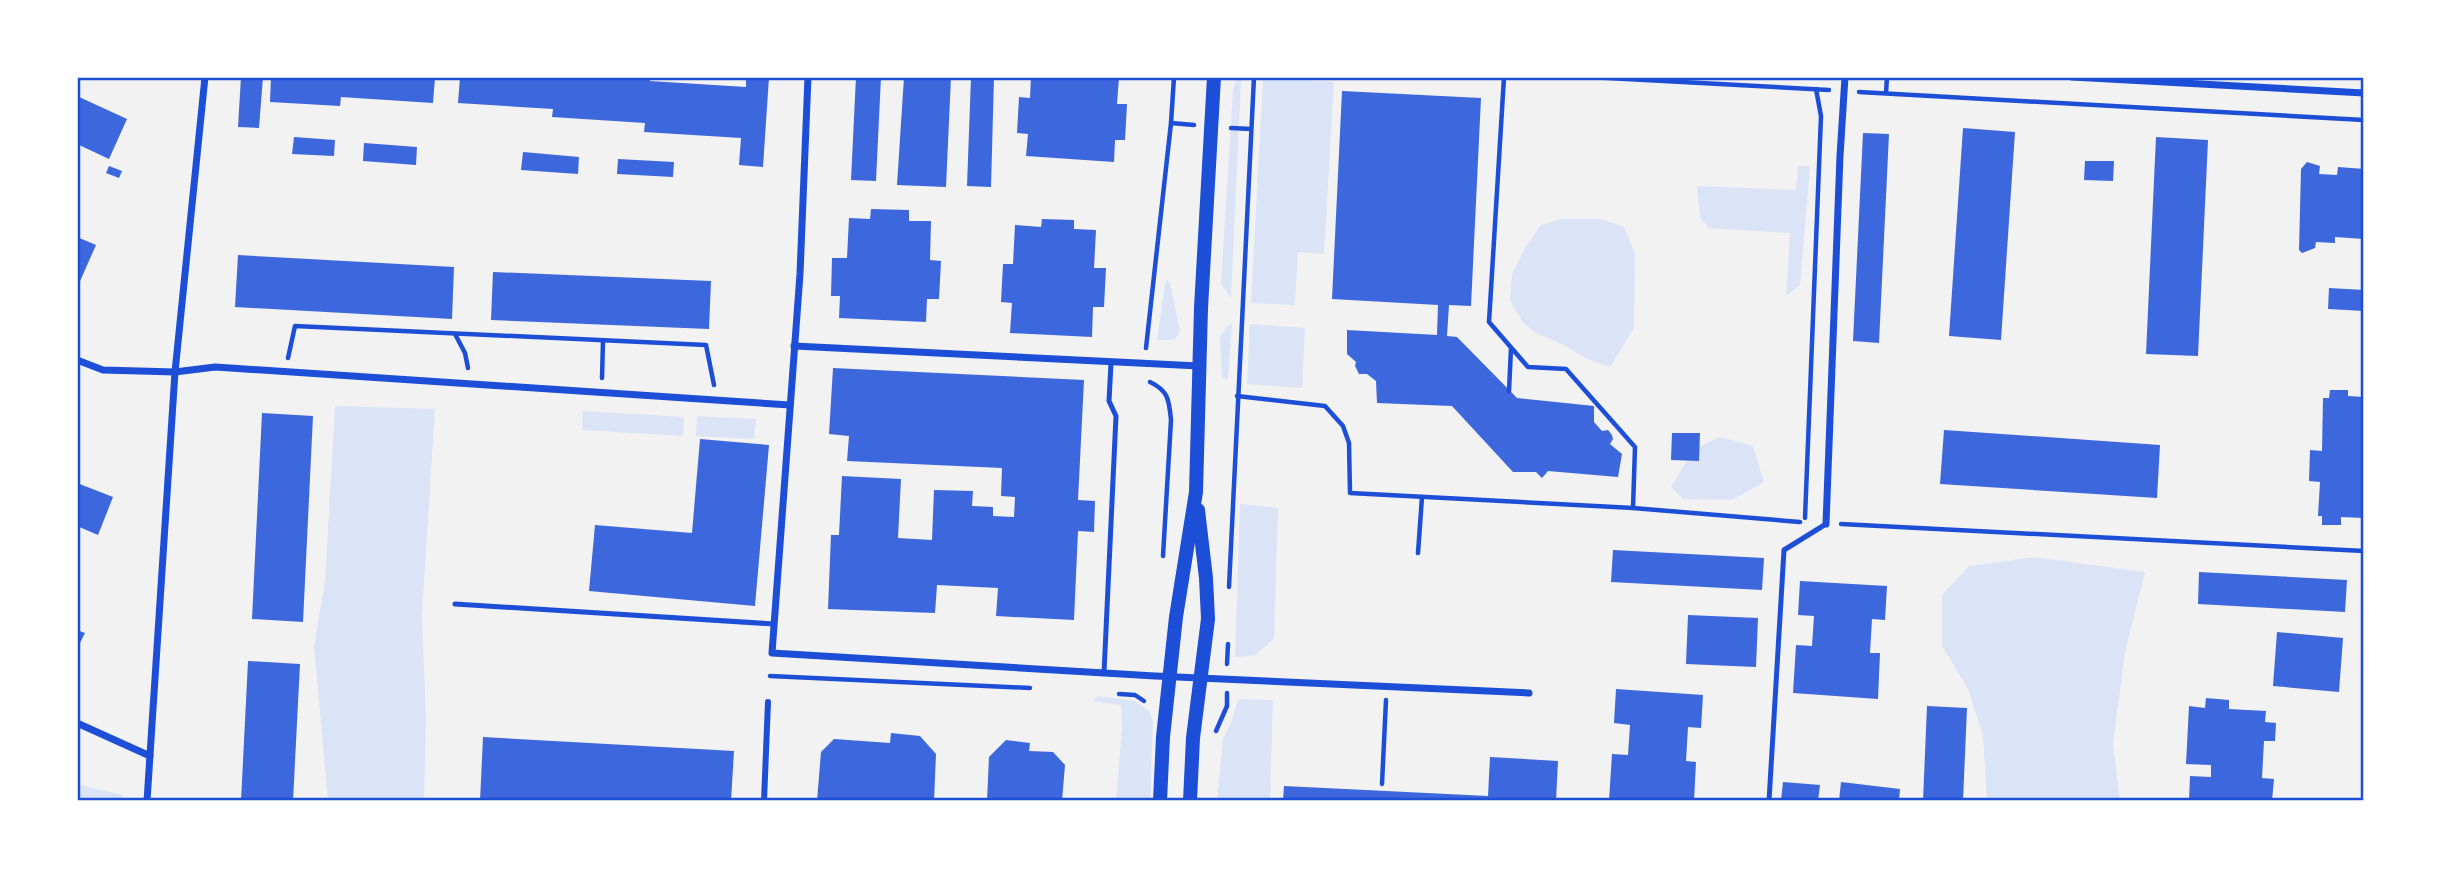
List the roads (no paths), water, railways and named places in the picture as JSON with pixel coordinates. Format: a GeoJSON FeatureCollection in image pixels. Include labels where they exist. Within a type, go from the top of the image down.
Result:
{"type":"FeatureCollection","features":[{"type":"Feature","properties":{"kind":"main road"},"geometry":{"type":"LineString","coordinates":[[1160,801],[1163,737],[1176,617],[1196,492],[1199,366],[1214,77]]}},
{"type":"Feature","properties":{"kind":"main road"},"geometry":{"type":"LineString","coordinates":[[1190,801],[1193,738],[1208,619],[1196,492]]}},
{"type":"Feature","properties":{"kind":"street"},"geometry":{"type":"LineString","coordinates":[[147,801],[175,372],[205,77]]}},
{"type":"Feature","properties":{"kind":"street"},"geometry":{"type":"LineString","coordinates":[[808,77],[800,274],[772,653],[1104,673],[1529,693]]}},
{"type":"Feature","properties":{"kind":"street"},"geometry":{"type":"LineString","coordinates":[[1826,523],[1845,77]]}},
{"type":"Feature","properties":{"kind":"street"},"geometry":{"type":"LineString","coordinates":[[2072,77],[2364,93]]}},
{"type":"Feature","properties":{"kind":"street"},"geometry":{"type":"LineString","coordinates":[[794,346],[1199,366]]}},
{"type":"Feature","properties":{"kind":"street"},"geometry":{"type":"LineString","coordinates":[[77,360],[103,370],[175,372],[215,367],[790,405]]}},
{"type":"Feature","properties":{"kind":"street"},"geometry":{"type":"LineString","coordinates":[[764,801],[768,702]]}},
{"type":"Feature","properties":{"kind":"street"},"geometry":{"type":"LineString","coordinates":[[77,723],[150,756]]}},
{"type":"Feature","properties":{"kind":"lane"},"geometry":{"type":"LineString","coordinates":[[1104,673],[1116,416],[1109,401],[1111,363]]}},
{"type":"Feature","properties":{"kind":"lane"},"geometry":{"type":"LineString","coordinates":[[1769,801],[1784,550],[1826,523]]}},
{"type":"Feature","properties":{"kind":"lane"},"geometry":{"type":"LineString","coordinates":[[455,604],[774,624]]}}]}
